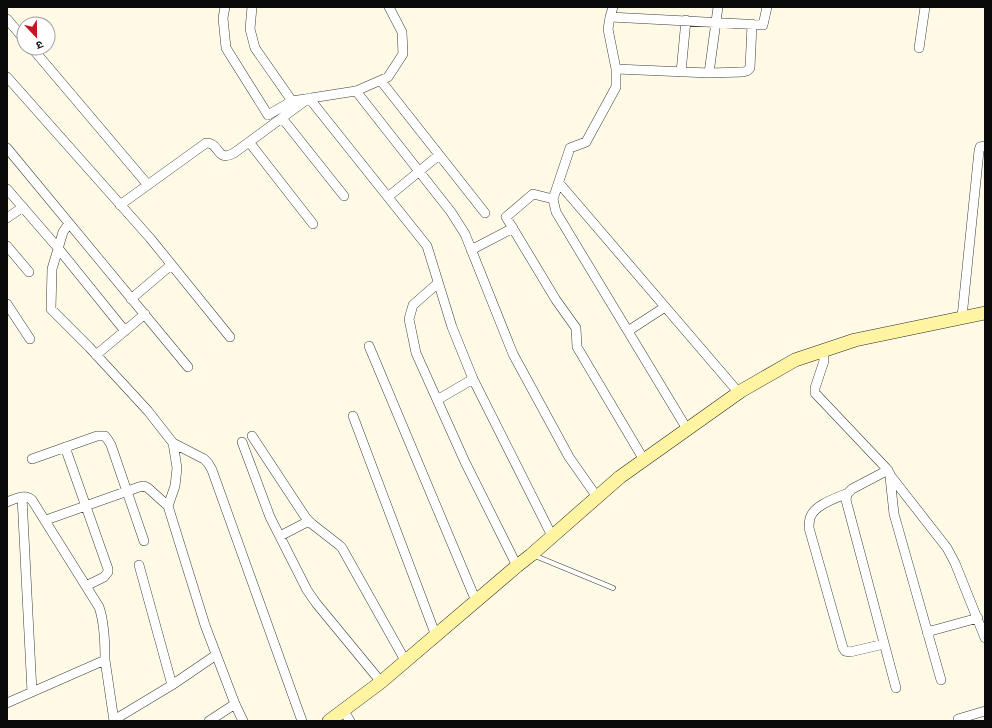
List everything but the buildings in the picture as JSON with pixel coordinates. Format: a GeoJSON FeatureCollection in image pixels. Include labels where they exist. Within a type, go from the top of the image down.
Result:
{"type":"FeatureCollection","features":[{"type":"Feature","properties":{"kind":"main road"},"geometry":{"type":"LineString","coordinates":[[329,721],[346,716],[381,682],[531,555],[620,477],[739,393],[795,360],[823,350],[855,340],[985,313]]}},
{"type":"Feature","properties":{"kind":"street"},"geometry":{"type":"LineString","coordinates":[[225,7],[223,18],[226,48],[268,116],[292,101],[356,91],[388,77],[404,54],[402,32],[389,7]]}},
{"type":"Feature","properties":{"kind":"street"},"geometry":{"type":"LineString","coordinates":[[252,7],[250,29],[255,48],[292,101]]}},
{"type":"Feature","properties":{"kind":"street"},"geometry":{"type":"LineString","coordinates":[[613,7],[608,29],[616,69],[616,87],[586,142],[570,148],[553,199],[556,212],[688,429]]}},
{"type":"Feature","properties":{"kind":"street"},"geometry":{"type":"LineString","coordinates":[[709,73],[718,7]]}},
{"type":"Feature","properties":{"kind":"street"},"geometry":{"type":"LineString","coordinates":[[610,17],[763,25],[767,7]]}},
{"type":"Feature","properties":{"kind":"street"},"geometry":{"type":"LineString","coordinates":[[919,48],[925,7]]}},
{"type":"Feature","properties":{"kind":"street"},"geometry":{"type":"LineString","coordinates":[[7,19],[16,30]]}},
{"type":"Feature","properties":{"kind":"street"},"geometry":{"type":"LineString","coordinates":[[681,72],[686,20]]}},
{"type":"Feature","properties":{"kind":"street"},"geometry":{"type":"LineString","coordinates":[[616,69],[709,73],[747,71],[750,68],[752,24]]}},
{"type":"Feature","properties":{"kind":"street"},"geometry":{"type":"LineString","coordinates":[[39,56],[148,185]]}},
{"type":"Feature","properties":{"kind":"street"},"geometry":{"type":"LineString","coordinates":[[7,77],[150,238],[230,337]]}},
{"type":"Feature","properties":{"kind":"street"},"geometry":{"type":"LineString","coordinates":[[380,80],[485,213]]}},
{"type":"Feature","properties":{"kind":"street"},"geometry":{"type":"LineString","coordinates":[[356,91],[452,212],[465,234],[472,250],[514,354],[569,458],[597,497]]}},
{"type":"Feature","properties":{"kind":"street"},"geometry":{"type":"LineString","coordinates":[[120,205],[206,143],[210,142],[225,156],[234,153],[308,98]]}},
{"type":"Feature","properties":{"kind":"street"},"geometry":{"type":"LineString","coordinates":[[308,98],[427,246],[452,327],[473,379],[552,536]]}},
{"type":"Feature","properties":{"kind":"street"},"geometry":{"type":"LineString","coordinates":[[282,118],[344,196]]}},
{"type":"Feature","properties":{"kind":"street"},"geometry":{"type":"LineString","coordinates":[[249,142],[313,224]]}},
{"type":"Feature","properties":{"kind":"street"},"geometry":{"type":"LineString","coordinates":[[962,317],[979,151],[980,147],[985,146]]}},
{"type":"Feature","properties":{"kind":"street"},"geometry":{"type":"LineString","coordinates":[[7,148],[188,367]]}},
{"type":"Feature","properties":{"kind":"street"},"geometry":{"type":"LineString","coordinates":[[388,197],[439,155]]}},
{"type":"Feature","properties":{"kind":"street"},"geometry":{"type":"LineString","coordinates":[[559,183],[739,393]]}},
{"type":"Feature","properties":{"kind":"street"},"geometry":{"type":"LineString","coordinates":[[7,190],[58,248],[125,331]]}},
{"type":"Feature","properties":{"kind":"street"},"geometry":{"type":"LineString","coordinates":[[553,199],[533,194],[506,216],[556,300],[576,328],[577,347],[644,460]]}},
{"type":"Feature","properties":{"kind":"street"},"geometry":{"type":"LineString","coordinates":[[7,218],[23,207]]}},
{"type":"Feature","properties":{"kind":"street"},"geometry":{"type":"LineString","coordinates":[[69,223],[63,232],[52,269],[51,310],[96,355],[148,411],[173,443],[204,459],[208,463],[212,470],[302,721]]}},
{"type":"Feature","properties":{"kind":"street"},"geometry":{"type":"LineString","coordinates":[[472,250],[513,228]]}},
{"type":"Feature","properties":{"kind":"street"},"geometry":{"type":"LineString","coordinates":[[7,246],[29,272]]}},
{"type":"Feature","properties":{"kind":"street"},"geometry":{"type":"LineString","coordinates":[[132,299],[171,265]]}},
{"type":"Feature","properties":{"kind":"street"},"geometry":{"type":"LineString","coordinates":[[438,283],[413,305],[409,318],[416,353],[465,462],[517,566]]}},
{"type":"Feature","properties":{"kind":"street"},"geometry":{"type":"LineString","coordinates":[[7,304],[30,339]]}},
{"type":"Feature","properties":{"kind":"street"},"geometry":{"type":"LineString","coordinates":[[628,331],[665,307]]}},
{"type":"Feature","properties":{"kind":"street"},"geometry":{"type":"LineString","coordinates":[[96,355],[144,314]]}},
{"type":"Feature","properties":{"kind":"street"},"geometry":{"type":"LineString","coordinates":[[370,346],[476,601]]}},
{"type":"Feature","properties":{"kind":"street"},"geometry":{"type":"LineString","coordinates":[[823,350],[824,361],[815,388],[815,393],[889,472],[947,548],[955,563],[985,638]]}},
{"type":"Feature","properties":{"kind":"street"},"geometry":{"type":"LineString","coordinates":[[437,400],[473,379]]}},
{"type":"Feature","properties":{"kind":"street"},"geometry":{"type":"LineString","coordinates":[[353,416],[436,636]]}},
{"type":"Feature","properties":{"kind":"street"},"geometry":{"type":"LineString","coordinates":[[32,459],[97,436],[105,436],[111,445],[144,541]]}},
{"type":"Feature","properties":{"kind":"street"},"geometry":{"type":"LineString","coordinates":[[252,436],[309,521],[342,548],[406,662]]}},
{"type":"Feature","properties":{"kind":"street"},"geometry":{"type":"LineString","coordinates":[[242,442],[270,517],[307,590],[381,682]]}},
{"type":"Feature","properties":{"kind":"street"},"geometry":{"type":"LineString","coordinates":[[168,506],[174,486],[177,468],[173,443]]}},
{"type":"Feature","properties":{"kind":"street"},"geometry":{"type":"LineString","coordinates":[[65,447],[108,570],[104,577],[86,586]]}},
{"type":"Feature","properties":{"kind":"street"},"geometry":{"type":"LineString","coordinates":[[884,644],[850,652],[847,652],[843,648],[809,522],[813,512],[822,505],[889,472]]}},
{"type":"Feature","properties":{"kind":"street"},"geometry":{"type":"LineString","coordinates":[[889,472],[894,514],[941,680]]}},
{"type":"Feature","properties":{"kind":"street"},"geometry":{"type":"LineString","coordinates":[[46,520],[144,486],[168,506],[205,625],[243,721]]}},
{"type":"Feature","properties":{"kind":"street"},"geometry":{"type":"LineString","coordinates":[[848,492],[846,504],[896,688]]}},
{"type":"Feature","properties":{"kind":"street"},"geometry":{"type":"LineString","coordinates":[[7,502],[26,496],[30,497],[97,602],[101,612],[105,660],[114,720],[172,685],[216,655]]}},
{"type":"Feature","properties":{"kind":"street"},"geometry":{"type":"LineString","coordinates":[[22,497],[32,692]]}},
{"type":"Feature","properties":{"kind":"street"},"geometry":{"type":"LineString","coordinates":[[280,536],[309,521]]}},
{"type":"Feature","properties":{"kind":"street"},"geometry":{"type":"LineString","coordinates":[[139,565],[172,685]]}},
{"type":"Feature","properties":{"kind":"street"},"geometry":{"type":"LineString","coordinates":[[927,632],[978,618]]}},
{"type":"Feature","properties":{"kind":"street"},"geometry":{"type":"LineString","coordinates":[[7,703],[105,660]]}},
{"type":"Feature","properties":{"kind":"street"},"geometry":{"type":"LineString","coordinates":[[209,721],[235,704]]}},
{"type":"Feature","properties":{"kind":"street"},"geometry":{"type":"LineString","coordinates":[[958,719],[985,711]]}},
{"type":"Feature","properties":{"kind":"lane"},"geometry":{"type":"LineString","coordinates":[[531,555],[613,588]]}}]}
